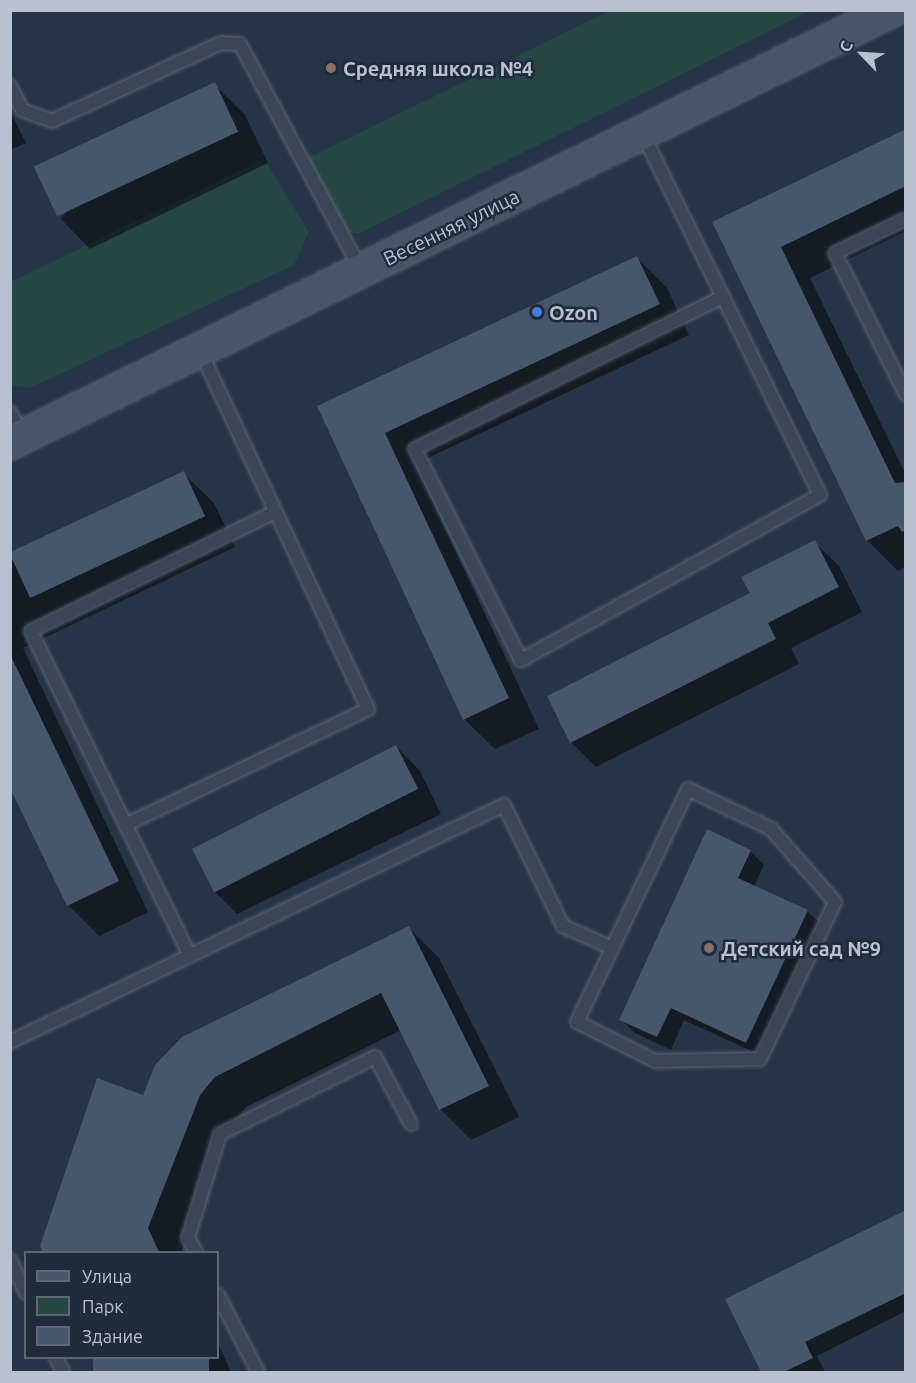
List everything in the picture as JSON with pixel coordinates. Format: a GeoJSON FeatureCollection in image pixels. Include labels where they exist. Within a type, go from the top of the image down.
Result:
{"type":"FeatureCollection","features":[{"type":"Feature","properties":{"kind":"street","name":"Весенняя улица"},"geometry":{"type":"LineString","coordinates":[[15,430],[200,350],[642,133],[877,14]]}},
{"type":"Feature","properties":{"kind":"lane"},"geometry":{"type":"LineString","coordinates":[[10,86],[22,110],[52,121],[221,43],[240,44],[361,271]]}},
{"type":"Feature","properties":{"kind":"lane"},"geometry":{"type":"LineString","coordinates":[[642,133],[723,297],[820,495],[520,660],[415,449],[723,297]]}},
{"type":"Feature","properties":{"kind":"lane"},"geometry":{"type":"LineString","coordinates":[[906,219],[835,253],[906,395]]}},
{"type":"Feature","properties":{"kind":"lane"},"geometry":{"type":"LineString","coordinates":[[125,825],[368,709],[200,350]]}},
{"type":"Feature","properties":{"kind":"lane"},"geometry":{"type":"LineString","coordinates":[[190,956],[31,631],[275,512]]}},
{"type":"Feature","properties":{"kind":"lane"},"geometry":{"type":"LineString","coordinates":[[688,789],[771,829],[835,902],[760,1059],[655,1061],[577,1022],[612,948],[688,789]]}},
{"type":"Feature","properties":{"kind":"lane"},"geometry":{"type":"LineString","coordinates":[[10,1042],[504,805],[563,926],[612,948]]}},
{"type":"Feature","properties":{"kind":"lane"},"geometry":{"type":"LineString","coordinates":[[195,1251],[188,1238],[220,1134],[375,1057],[411,1124]]}},
{"type":"Feature","properties":{"kind":"lane"},"geometry":{"type":"LineString","coordinates":[[10,1260],[24,1289]]}},
{"type":"Feature","properties":{"kind":"lane"},"geometry":{"type":"LineString","coordinates":[[219,1297],[258,1372]]}},
{"type":"Feature","properties":{"kind":"green space"},"geometry":{"type":"Polygon","coordinates":[[[609,11],[810,11],[358,234],[345,231],[308,158],[609,11]]]}},
{"type":"Feature","properties":{"kind":"green space"},"geometry":{"type":"Polygon","coordinates":[[[264,159],[309,232],[294,265],[30,388],[11,385],[11,282],[264,159]]]}},
{"type":"Feature","properties":{"kind":"building"},"geometry":{"type":"Polygon","coordinates":[[[215,82],[238,132],[57,216],[34,167],[215,82]]]}},
{"type":"Feature","properties":{"kind":"building"},"geometry":{"type":"Polygon","coordinates":[[[906,129],[906,186],[781,247],[895,483],[906,482],[906,530],[902,532],[898,526],[866,541],[712,222],[906,129]]]}},
{"type":"Feature","properties":{"kind":"building"},"geometry":{"type":"Polygon","coordinates":[[[637,256],[660,304],[385,433],[509,698],[463,720],[317,406],[637,256]]]}},
{"type":"Feature","properties":{"kind":"building"},"geometry":{"type":"Polygon","coordinates":[[[184,471],[205,516],[30,598],[10,552],[184,471]]]}},
{"type":"Feature","properties":{"kind":"building"},"geometry":{"type":"Polygon","coordinates":[[[815,540],[839,587],[768,623],[776,639],[570,743],[547,696],[750,593],[741,577],[815,540]]]}},
{"type":"Feature","properties":{"kind":"building"},"geometry":{"type":"Polygon","coordinates":[[[10,654],[119,881],[67,906],[10,788],[10,654]]]}},
{"type":"Feature","properties":{"kind":"building"},"geometry":{"type":"Polygon","coordinates":[[[396,745],[418,789],[214,893],[192,849],[396,745]]]}},
{"type":"Feature","properties":{"kind":"building"},"geometry":{"type":"Polygon","coordinates":[[[707,829],[751,850],[738,878],[808,910],[746,1043],[671,1008],[657,1037],[619,1020],[707,829]]]}},
{"type":"Feature","properties":{"kind":"building"},"geometry":{"type":"Polygon","coordinates":[[[409,926],[489,1086],[439,1110],[381,993],[215,1077],[200,1095],[148,1228],[159,1251],[42,1251],[40,1246],[97,1078],[143,1095],[155,1065],[182,1037],[409,926]]]}},
{"type":"Feature","properties":{"kind":"building"},"geometry":{"type":"Polygon","coordinates":[[[906,1210],[906,1293],[805,1342],[813,1358],[784,1372],[761,1372],[725,1299],[906,1210]]]}},
{"type":"Feature","properties":{"kind":"building"},"geometry":{"type":"Polygon","coordinates":[[[93,1359],[209,1359],[209,1372],[93,1372],[93,1359]]]}},
{"type":"Feature","properties":{"kind":"place","name":"Средняя школа №4"},"geometry":{"type":"Point","coordinates":[331,68]}},
{"type":"Feature","properties":{"kind":"place","name":"Ozon"},"geometry":{"type":"Point","coordinates":[537,312]}},
{"type":"Feature","properties":{"kind":"place","name":"Детский сад №9"},"geometry":{"type":"Point","coordinates":[709,948]}}]}
